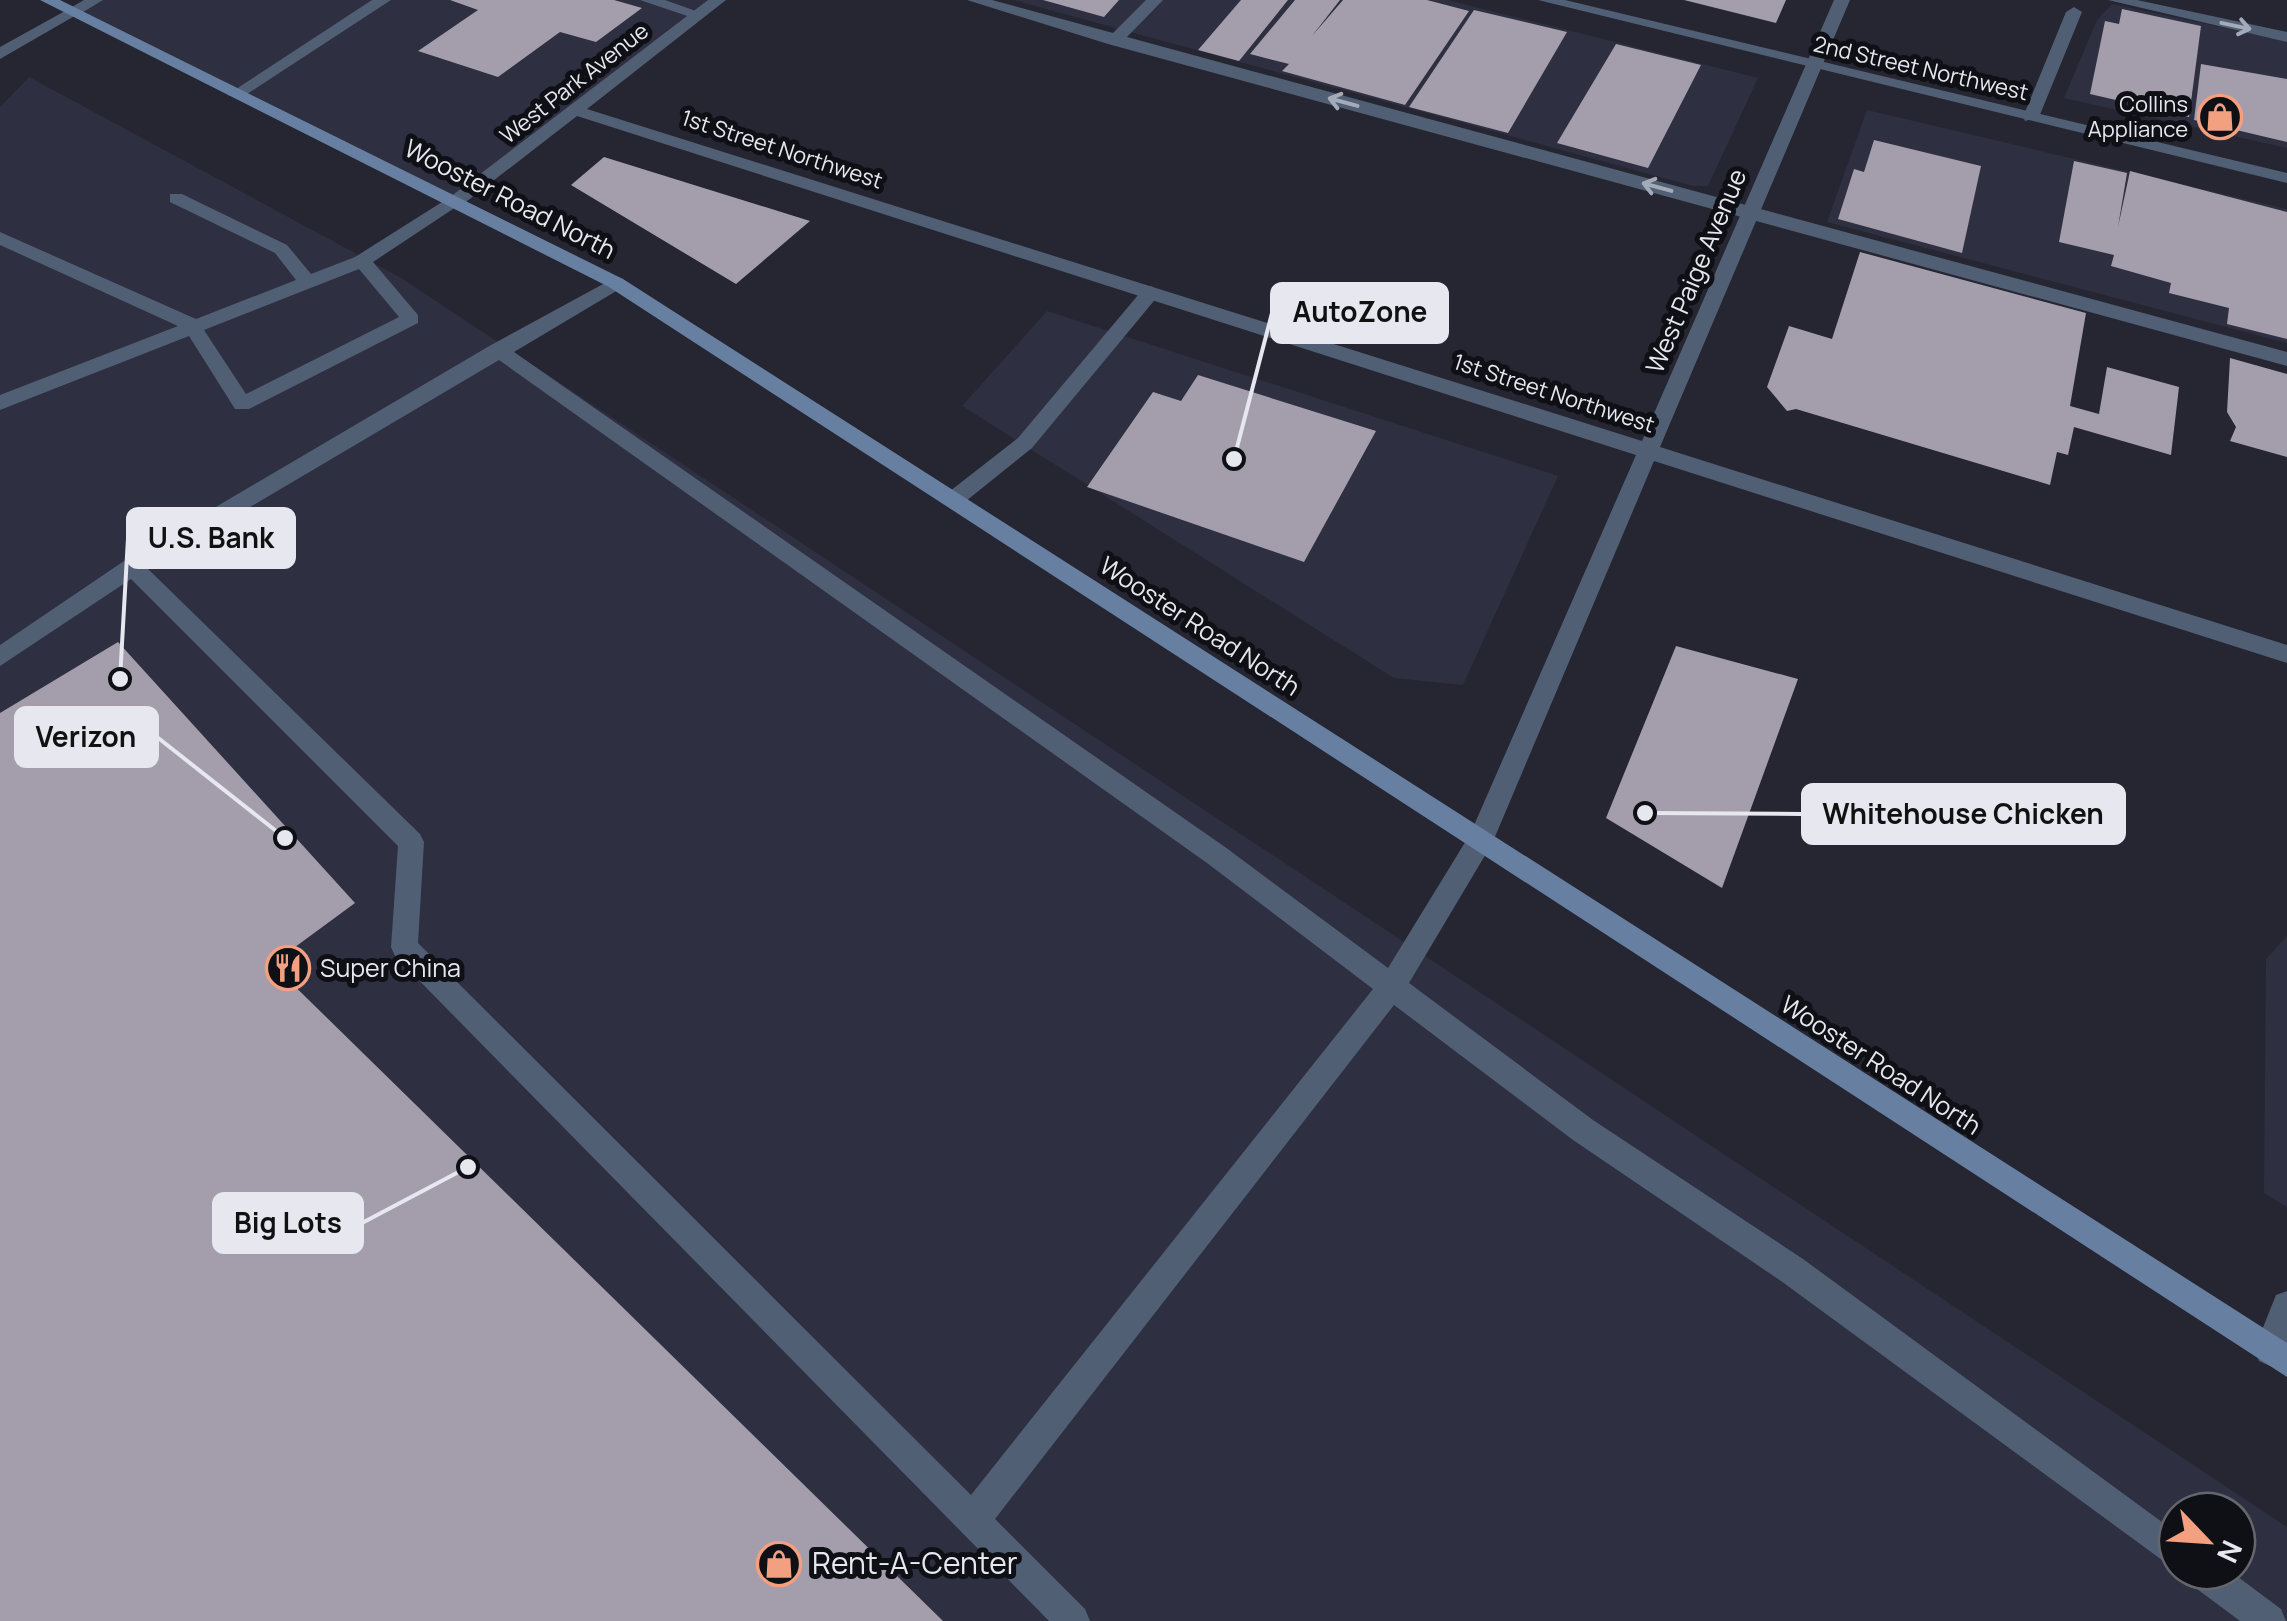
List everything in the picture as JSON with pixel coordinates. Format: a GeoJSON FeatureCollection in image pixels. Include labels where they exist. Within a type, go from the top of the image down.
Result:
{"type":"FeatureCollection","features":[{"type":"Feature","properties":{"kind":"main road","name":"Wooster Road North"},"geometry":{"type":"LineString","coordinates":[[48,0],[616,283],[2278,1356]]}},
{"type":"Feature","properties":{"kind":"street"},"geometry":{"type":"LineString","coordinates":[[0,54],[95,0]]}},
{"type":"Feature","properties":{"kind":"street"},"geometry":{"type":"LineString","coordinates":[[236,95],[383,0]]}},
{"type":"Feature","properties":{"kind":"street"},"geometry":{"type":"LineString","coordinates":[[648,0],[698,15]]}},
{"type":"Feature","properties":{"kind":"street","name":"West Park Avenue"},"geometry":{"type":"LineString","coordinates":[[0,404],[191,324],[362,260],[456,201],[718,0]]}},
{"type":"Feature","properties":{"kind":"street"},"geometry":{"type":"LineString","coordinates":[[975,0],[2287,359]]}},
{"type":"Feature","properties":{"kind":"street"},"geometry":{"type":"LineString","coordinates":[[1114,41],[1155,0]]}},
{"type":"Feature","properties":{"kind":"street","name":"2nd Street Northwest"},"geometry":{"type":"LineString","coordinates":[[1546,0],[2287,178]]}},
{"type":"Feature","properties":{"kind":"street","name":"West Paige Avenue"},"geometry":{"type":"LineString","coordinates":[[973,1520],[1392,986],[1481,839],[1842,0]]}},
{"type":"Feature","properties":{"kind":"street"},"geometry":{"type":"LineString","coordinates":[[2116,0],[2287,37]]}},
{"type":"Feature","properties":{"kind":"street"},"geometry":{"type":"LineString","coordinates":[[2031,117],[2074,12]]}},
{"type":"Feature","properties":{"kind":"street","name":"1st Street Northwest"},"geometry":{"type":"LineString","coordinates":[[577,111],[2287,654]]}},
{"type":"Feature","properties":{"kind":"street"},"geometry":{"type":"LineString","coordinates":[[176,198],[281,249],[306,281]]}},
{"type":"Feature","properties":{"kind":"street"},"geometry":{"type":"LineString","coordinates":[[0,238],[191,324],[242,404],[411,319],[362,260]]}},
{"type":"Feature","properties":{"kind":"street"},"geometry":{"type":"LineString","coordinates":[[0,657],[132,567],[616,283]]}},
{"type":"Feature","properties":{"kind":"street"},"geometry":{"type":"LineString","coordinates":[[953,500],[1025,443],[1151,292]]}},
{"type":"Feature","properties":{"kind":"street"},"geometry":{"type":"LineString","coordinates":[[498,350],[1216,855],[1583,1130],[1792,1270],[2157,1539]]}},
{"type":"Feature","properties":{"kind":"street"},"geometry":{"type":"LineString","coordinates":[[132,567],[411,842],[404,947],[1073,1621]]}},
{"type":"Feature","properties":{"kind":"street"},"geometry":{"type":"LineString","coordinates":[[2278,1356],[2287,1306]]}},
{"type":"Feature","properties":{"kind":"street"},"geometry":{"type":"LineString","coordinates":[[2228,1591],[2269,1621]]}},
{"type":"Feature","properties":{"kind":"shaded area"},"geometry":{"type":"Polygon","coordinates":[[[95,0],[718,0],[456,201],[70,14],[95,0]]]}},
{"type":"Feature","properties":{"kind":"shaded area"},"geometry":{"type":"Polygon","coordinates":[[[1013,0],[1448,0],[1758,78],[1708,186],[1693,186],[1013,0]]]}},
{"type":"Feature","properties":{"kind":"shaded area"},"geometry":{"type":"Polygon","coordinates":[[[2112,4],[2287,41],[2287,148],[2064,98],[2097,20],[2112,4]]]}},
{"type":"Feature","properties":{"kind":"shaded area"},"geometry":{"type":"Polygon","coordinates":[[[29,77],[403,279],[2233,1491],[2157,1491],[2157,1591],[2257,1591],[2257,1507],[2287,1527],[2287,1621],[0,1621],[0,107],[29,77]]]}},
{"type":"Feature","properties":{"kind":"shaded area"},"geometry":{"type":"Polygon","coordinates":[[[1867,110],[2287,209],[2287,343],[1827,222],[1867,110]]]}},
{"type":"Feature","properties":{"kind":"shaded area"},"geometry":{"type":"Polygon","coordinates":[[[1047,311],[1558,476],[1463,685],[1394,678],[962,406],[1047,311]]]}},
{"type":"Feature","properties":{"kind":"shaded area"},"geometry":{"type":"Polygon","coordinates":[[[2287,936],[2287,1207],[2264,1193],[2266,959],[2287,936]]]}},
{"type":"Feature","properties":{"kind":"building"},"geometry":{"type":"Polygon","coordinates":[[[450,0],[614,0],[642,8],[596,42],[560,32],[498,77],[418,51],[478,10],[450,0]]]}},
{"type":"Feature","properties":{"kind":"building"},"geometry":{"type":"Polygon","coordinates":[[[1043,0],[1119,0],[1104,17],[1043,0]]]}},
{"type":"Feature","properties":{"kind":"building"},"geometry":{"type":"Polygon","coordinates":[[[1241,0],[1288,0],[1239,61],[1198,50],[1241,0]]]}},
{"type":"Feature","properties":{"kind":"building"},"geometry":{"type":"Polygon","coordinates":[[[1295,0],[1340,0],[1312,36],[1343,0],[1427,0],[1469,11],[1405,105],[1282,71],[1289,64],[1250,54],[1295,0]]]}},
{"type":"Feature","properties":{"kind":"building"},"geometry":{"type":"Polygon","coordinates":[[[1684,0],[1786,0],[1776,23],[1684,0]]]}},
{"type":"Feature","properties":{"kind":"building"},"geometry":{"type":"Polygon","coordinates":[[[2122,9],[2201,26],[2189,117],[2090,94],[2105,21],[2119,24],[2122,9]]]}},
{"type":"Feature","properties":{"kind":"building"},"geometry":{"type":"Polygon","coordinates":[[[1474,10],[1567,32],[1508,133],[1409,107],[1474,10]]]}},
{"type":"Feature","properties":{"kind":"building"},"geometry":{"type":"Polygon","coordinates":[[[1616,44],[1701,65],[1648,168],[1557,143],[1616,44]]]}},
{"type":"Feature","properties":{"kind":"building"},"geometry":{"type":"Polygon","coordinates":[[[2201,64],[2287,79],[2287,142],[2194,120],[2201,64]]]}},
{"type":"Feature","properties":{"kind":"building"},"geometry":{"type":"Polygon","coordinates":[[[1874,140],[1981,166],[1962,253],[1838,219],[1854,169],[1864,172],[1874,140]]]}},
{"type":"Feature","properties":{"kind":"building"},"geometry":{"type":"Polygon","coordinates":[[[604,157],[810,221],[736,284],[571,185],[604,157]]]}},
{"type":"Feature","properties":{"kind":"building"},"geometry":{"type":"Polygon","coordinates":[[[2074,161],[2127,173],[2118,227],[2130,171],[2287,212],[2287,339],[2227,324],[2229,308],[2169,293],[2171,283],[2111,266],[2114,255],[2059,242],[2074,161]]]}},
{"type":"Feature","properties":{"kind":"building"},"geometry":{"type":"Polygon","coordinates":[[[1860,252],[2086,313],[2070,406],[2099,414],[2107,367],[2179,387],[2171,455],[2074,427],[2068,455],[2057,452],[2050,485],[1796,409],[1787,411],[1767,387],[1789,326],[1832,339],[1860,252]]]}},
{"type":"Feature","properties":{"kind":"building"},"geometry":{"type":"Polygon","coordinates":[[[2230,358],[2287,374],[2287,457],[2230,441],[2236,427],[2227,412],[2230,358]]]}},
{"type":"Feature","properties":{"kind":"building"},"geometry":{"type":"Polygon","coordinates":[[[1198,375],[1376,431],[1304,562],[1087,487],[1153,392],[1181,401],[1198,375]]]}},
{"type":"Feature","properties":{"kind":"building"},"geometry":{"type":"Polygon","coordinates":[[[118,642],[355,903],[272,964],[943,1621],[0,1621],[0,713],[118,642]]]}},
{"type":"Feature","properties":{"kind":"building"},"geometry":{"type":"Polygon","coordinates":[[[1676,646],[1798,679],[1722,888],[1606,818],[1676,646]]]}},
{"type":"Feature","properties":{"kind":"place","name":"Collins Appliance"},"geometry":{"type":"Point","coordinates":[2220,117]}},
{"type":"Feature","properties":{"kind":"place","name":"AutoZone"},"geometry":{"type":"Point","coordinates":[1234,459]}},
{"type":"Feature","properties":{"kind":"place","name":"U.S. Bank"},"geometry":{"type":"Point","coordinates":[120,679]}},
{"type":"Feature","properties":{"kind":"place","name":"Whitehouse Chicken"},"geometry":{"type":"Point","coordinates":[1645,813]}},
{"type":"Feature","properties":{"kind":"place","name":"Verizon"},"geometry":{"type":"Point","coordinates":[285,838]}},
{"type":"Feature","properties":{"kind":"place","name":"Super China"},"geometry":{"type":"Point","coordinates":[288,968]}},
{"type":"Feature","properties":{"kind":"place","name":"Big Lots"},"geometry":{"type":"Point","coordinates":[468,1167]}},
{"type":"Feature","properties":{"kind":"place","name":"Rent-A-Center"},"geometry":{"type":"Point","coordinates":[779,1564]}}]}
